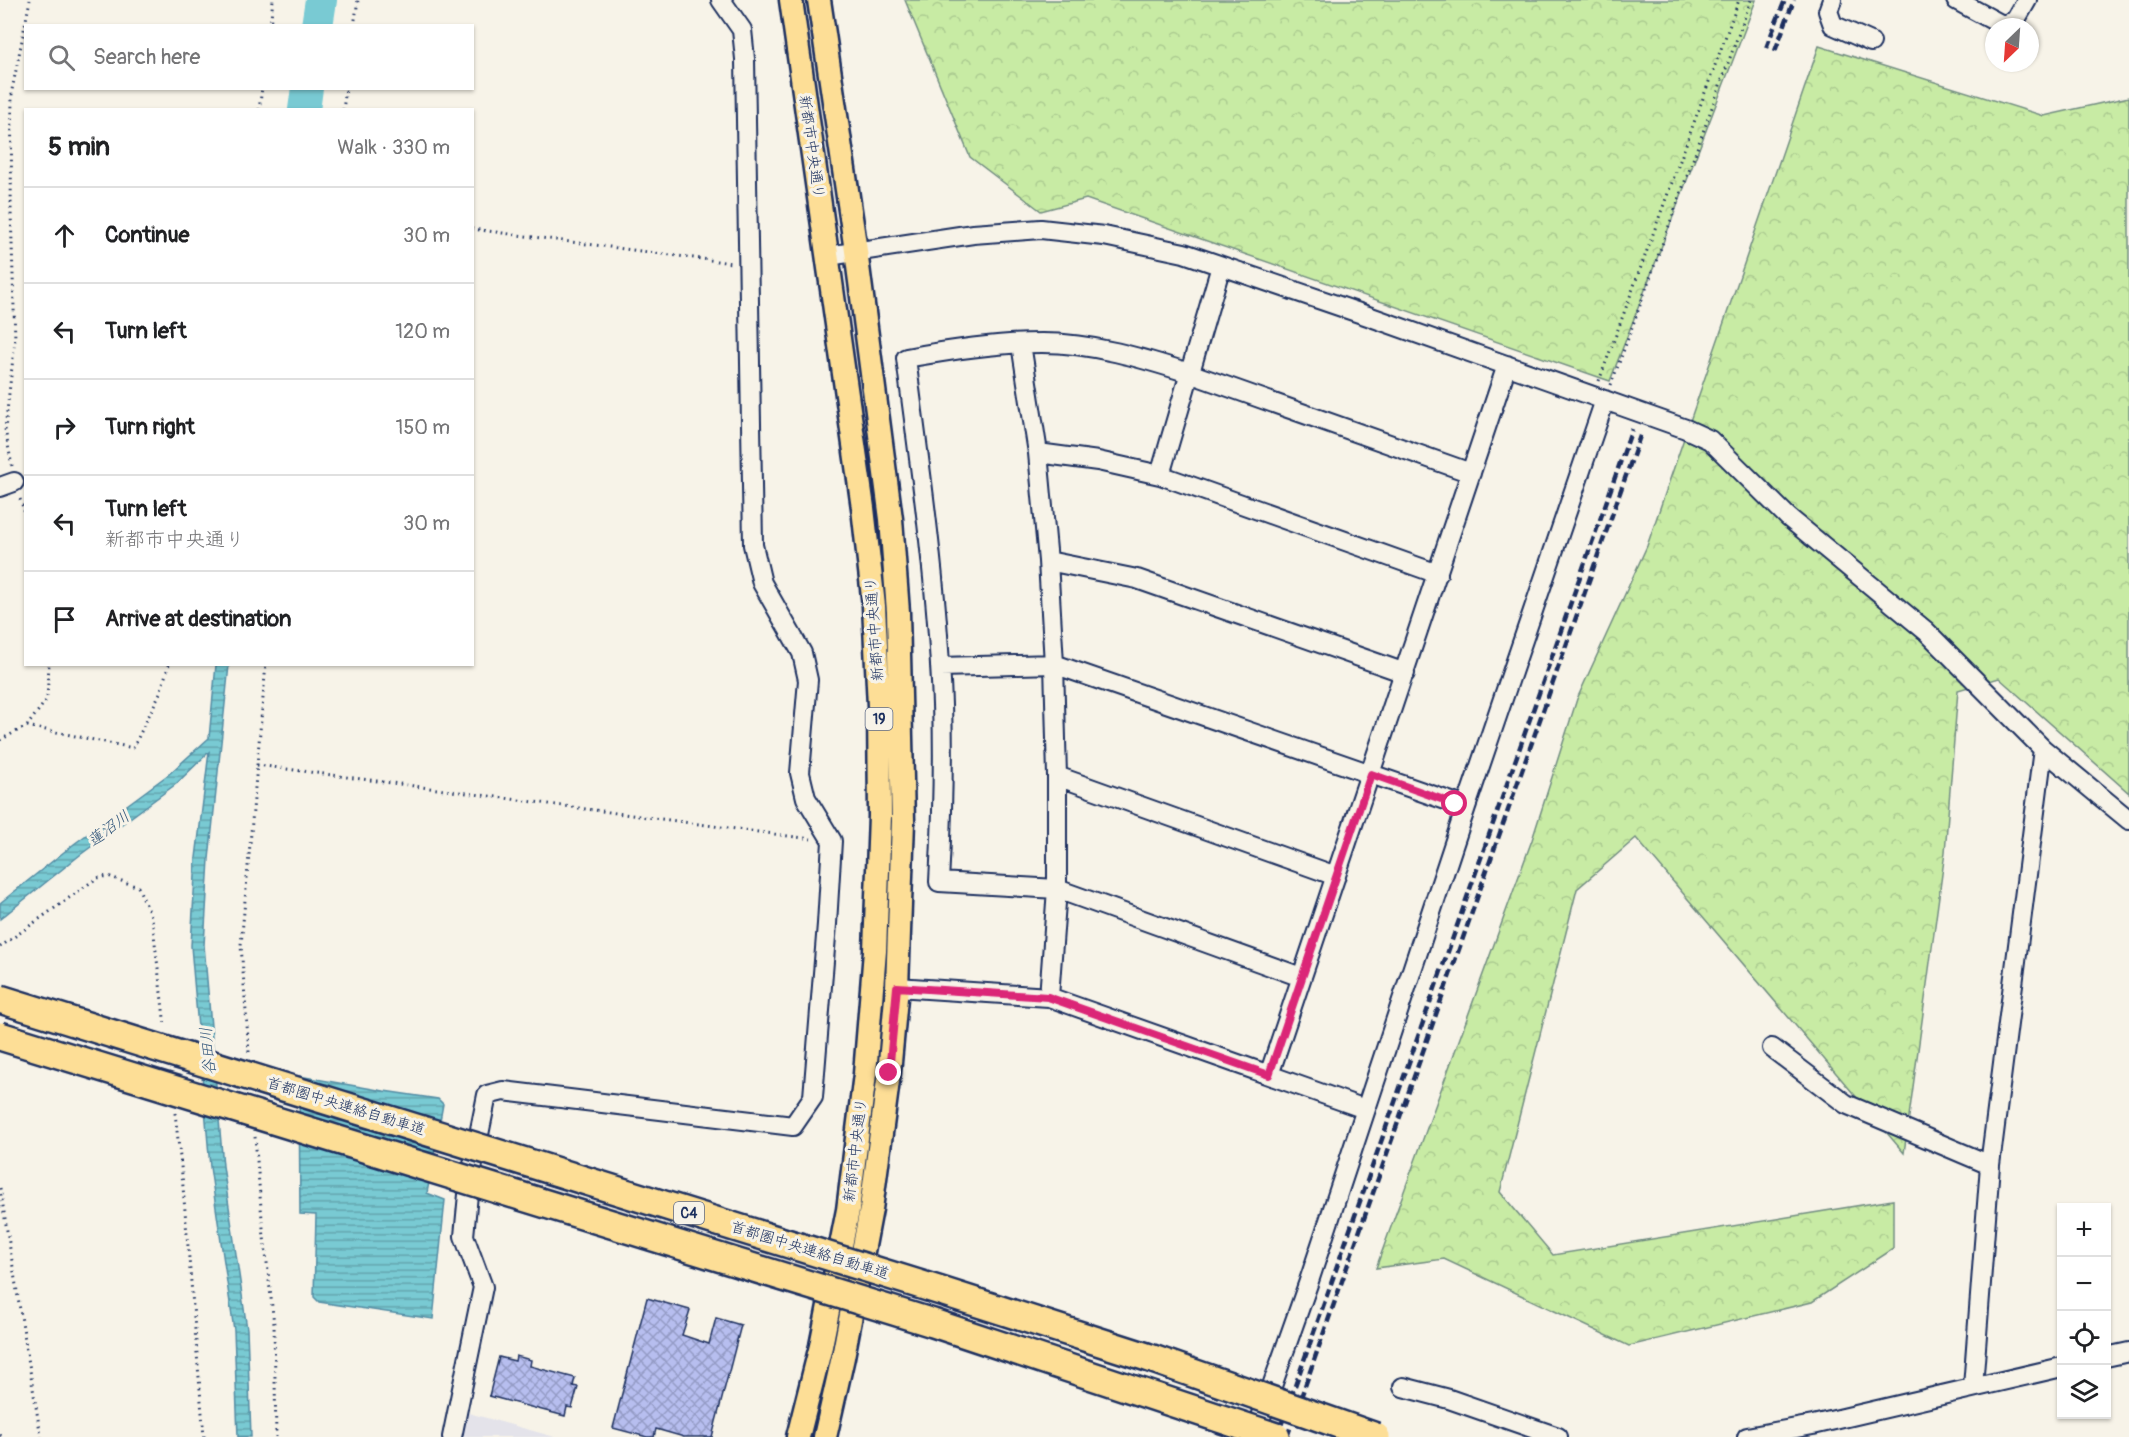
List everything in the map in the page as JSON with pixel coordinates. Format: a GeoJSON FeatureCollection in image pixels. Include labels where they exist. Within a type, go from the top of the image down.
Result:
{"type":"FeatureCollection","features":[{"type":"Feature","properties":{"kind":"highway","name":"首都圏中央連絡自動車道"},"geometry":{"type":"LineString","coordinates":[[0,999],[941,1291],[1147,1358],[1376,1437]]}},
{"type":"Feature","properties":{"kind":"highway","name":"C4"},"geometry":{"type":"LineString","coordinates":[[0,1036],[921,1319],[1276,1437]]}},
{"type":"Feature","properties":{"kind":"main road","name":"新都市中央通り"},"geometry":{"type":"LineString","coordinates":[[791,0],[863,508],[874,606],[879,706],[880,816],[866,1063],[849,1199],[821,1346],[798,1437]]}},
{"type":"Feature","properties":{"kind":"main road","name":"新都市中央通り"},"geometry":{"type":"LineString","coordinates":[[819,0],[856,251],[891,519],[898,612],[903,821],[897,987],[889,1073],[871,1209],[843,1357],[825,1437]]}},
{"type":"Feature","properties":{"kind":"street"},"geometry":{"type":"LineString","coordinates":[[452,1437],[483,1287],[464,1236],[468,1184],[487,1095],[503,1091],[793,1126],[813,1097],[832,841],[806,798],[800,773],[808,680],[802,653],[762,583],[753,545],[745,59],[742,30],[721,0]]}},
{"type":"Feature","properties":{"kind":"street"},"geometry":{"type":"LineString","coordinates":[[1832,0],[1828,11],[1833,25],[1871,42]]}},
{"type":"Feature","properties":{"kind":"street"},"geometry":{"type":"LineString","coordinates":[[1956,0],[2002,25],[2015,21],[2027,0]]}},
{"type":"Feature","properties":{"kind":"street"},"geometry":{"type":"LineString","coordinates":[[828,256],[973,234],[1041,230],[1104,236],[1184,253],[1686,429],[1710,440],[1788,517],[1926,632],[2043,749],[2129,820]]}},
{"type":"Feature","properties":{"kind":"street"},"geometry":{"type":"LineString","coordinates":[[1160,475],[1221,266]]}},
{"type":"Feature","properties":{"kind":"street"},"geometry":{"type":"LineString","coordinates":[[1021,344],[1038,453],[1048,561],[1053,664],[1057,776],[1057,889],[1048,997]]}},
{"type":"Feature","properties":{"kind":"street"},"geometry":{"type":"LineString","coordinates":[[1301,977],[1057,889],[939,882],[942,816],[940,667],[932,556],[906,358],[968,348],[1021,344],[1063,344],[1102,350],[1148,360],[1189,373],[1471,473]]}},
{"type":"Feature","properties":{"kind":"street"},"geometry":{"type":"LineString","coordinates":[[1269,1075],[1508,365]]}},
{"type":"Feature","properties":{"kind":"street"},"geometry":{"type":"LineString","coordinates":[[1254,1437],[1308,1284],[1599,398]]}},
{"type":"Feature","properties":{"kind":"street"},"geometry":{"type":"LineString","coordinates":[[1038,453],[1098,461],[1160,475],[1438,574]]}},
{"type":"Feature","properties":{"kind":"street"},"geometry":{"type":"LineString","coordinates":[[1048,561],[1137,579],[1405,673]]}},
{"type":"Feature","properties":{"kind":"street"},"geometry":{"type":"LineString","coordinates":[[940,667],[1053,664],[1466,807]]}},
{"type":"Feature","properties":{"kind":"street"},"geometry":{"type":"LineString","coordinates":[[1973,1387],[1990,1165],[2043,749]]}},
{"type":"Feature","properties":{"kind":"street"},"geometry":{"type":"LineString","coordinates":[[1057,776],[1336,876]]}},
{"type":"Feature","properties":{"kind":"street"},"geometry":{"type":"LineString","coordinates":[[897,987],[1048,997],[1365,1109]]}},
{"type":"Feature","properties":{"kind":"street"},"geometry":{"type":"LineString","coordinates":[[1772,1048],[1846,1104],[1990,1165]]}},
{"type":"Feature","properties":{"kind":"street"},"geometry":{"type":"LineString","coordinates":[[2111,1356],[2129,1352]]}},
{"type":"Feature","properties":{"kind":"street"},"geometry":{"type":"LineString","coordinates":[[1747,1437],[1813,1425],[2057,1368]]}},
{"type":"Feature","properties":{"kind":"street"},"geometry":{"type":"LineString","coordinates":[[1403,1387],[1449,1398],[1558,1437]]}},
{"type":"Feature","properties":{"kind":"path"},"geometry":{"type":"LineString","coordinates":[[25,24],[30,0]]}},
{"type":"Feature","properties":{"kind":"path"},"geometry":{"type":"LineString","coordinates":[[270,24],[273,0]]}},
{"type":"Feature","properties":{"kind":"path"},"geometry":{"type":"LineString","coordinates":[[354,24],[358,0]]}},
{"type":"Feature","properties":{"kind":"path"},"geometry":{"type":"LineString","coordinates":[[1599,398],[1739,0]]}},
{"type":"Feature","properties":{"kind":"path"},"geometry":{"type":"LineString","coordinates":[[1599,398],[1751,0]]}},
{"type":"Feature","properties":{"kind":"path"},"geometry":{"type":"LineString","coordinates":[[7,484],[6,429],[15,340],[11,211],[12,90],[24,30]]}},
{"type":"Feature","properties":{"kind":"path"},"geometry":{"type":"LineString","coordinates":[[259,108],[262,90]]}},
{"type":"Feature","properties":{"kind":"path"},"geometry":{"type":"LineString","coordinates":[[343,108],[346,90]]}},
{"type":"Feature","properties":{"kind":"path"},"geometry":{"type":"LineString","coordinates":[[474,229],[749,265]]}},
{"type":"Feature","properties":{"kind":"path"},"geometry":{"type":"LineString","coordinates":[[0,740],[27,726],[47,699],[49,666]]}},
{"type":"Feature","properties":{"kind":"path"},"geometry":{"type":"LineString","coordinates":[[27,726],[132,748],[160,693],[168,666]]}},
{"type":"Feature","properties":{"kind":"path"},"geometry":{"type":"LineString","coordinates":[[249,1052],[241,945],[266,666]]}},
{"type":"Feature","properties":{"kind":"path"},"geometry":{"type":"LineString","coordinates":[[257,765],[832,841]]}},
{"type":"Feature","properties":{"kind":"path"},"geometry":{"type":"LineString","coordinates":[[0,947],[97,878],[108,876],[138,887],[152,918],[166,1035]]}},
{"type":"Feature","properties":{"kind":"path"},"geometry":{"type":"LineString","coordinates":[[174,1105],[204,1437]]}},
{"type":"Feature","properties":{"kind":"path"},"geometry":{"type":"LineString","coordinates":[[255,1135],[274,1324],[276,1437]]}},
{"type":"Feature","properties":{"kind":"path"},"geometry":{"type":"LineString","coordinates":[[0,1188],[41,1437]]}},
{"type":"Feature","properties":{"kind":"path"},"geometry":{"type":"LineString","coordinates":[[0,1435],[5,1437]]}},
{"type":"Feature","properties":{"kind":"shaded area"},"geometry":{"type":"Polygon","coordinates":[[[465,1412],[555,1437],[460,1437],[465,1412]]]}},
{"type":"Feature","properties":{"kind":"green space"},"geometry":{"type":"Polygon","coordinates":[[[905,0],[1756,0],[1610,381],[1086,199],[1041,211],[970,157],[905,0]]]}},
{"type":"Feature","properties":{"kind":"green space"},"geometry":{"type":"Polygon","coordinates":[[[1819,46],[2044,116],[2129,97],[2129,793],[1999,678],[1958,690],[1945,852],[1904,1153],[1636,838],[1577,889],[1500,1192],[1553,1255],[1893,1200],[1893,1249],[1812,1302],[1629,1346],[1444,1259],[1376,1268],[1532,840],[1577,699],[1647,546],[1819,46]]]}},
{"type":"Feature","properties":{"kind":"water","name":"蓮沼川"},"geometry":{"type":"Polygon","coordinates":[[[216,666],[229,666],[209,859],[204,945],[223,1166],[247,1329],[251,1437],[238,1437],[234,1330],[210,1167],[191,946],[196,858],[209,752],[176,784],[80,855],[0,919],[0,903],[74,844],[169,774],[209,738],[216,666]]]}},
{"type":"Feature","properties":{"kind":"water"},"geometry":{"type":"Polygon","coordinates":[[[299,1076],[438,1099],[443,1104],[427,1193],[445,1200],[433,1319],[319,1302],[314,1297],[316,1215],[300,1214],[299,1076]]]}},
{"type":"Feature","properties":{"kind":"building"},"geometry":{"type":"Polygon","coordinates":[[[647,1298],[690,1310],[682,1335],[709,1344],[716,1318],[741,1325],[712,1437],[684,1437],[656,1429],[654,1437],[647,1437],[613,1428],[647,1298]]]}},
{"type":"Feature","properties":{"kind":"building"},"geometry":{"type":"Polygon","coordinates":[[[516,1356],[531,1360],[530,1366],[575,1378],[573,1386],[578,1387],[572,1408],[567,1407],[565,1416],[489,1396],[499,1357],[515,1361],[516,1356]]]}},
{"type":"Feature","properties":{"kind":"waterway","name":"谷田川"},"geometry":{"type":"LineString","coordinates":[[317,24],[321,0]]}},
{"type":"Feature","properties":{"kind":"waterway","name":"谷田川"},"geometry":{"type":"LineString","coordinates":[[304,108],[307,90]]}},
{"type":"Feature","properties":{"kind":"railway"},"geometry":{"type":"LineString","coordinates":[[1766,48],[1785,0]]}},
{"type":"Feature","properties":{"kind":"railway"},"geometry":{"type":"LineString","coordinates":[[1775,51],[1794,0]]}},
{"type":"Feature","properties":{"kind":"railway"},"geometry":{"type":"LineString","coordinates":[[1277,1437],[1632,429]]}},
{"type":"Feature","properties":{"kind":"railway"},"geometry":{"type":"LineString","coordinates":[[1287,1437],[1641,433]]}},
{"type":"Feature","properties":{"kind":"route"},"geometry":{"type":"LineString","coordinates":[[889,1073],[897,987],[1048,997],[1269,1075],[1371,774],[1455,804]]}}]}
